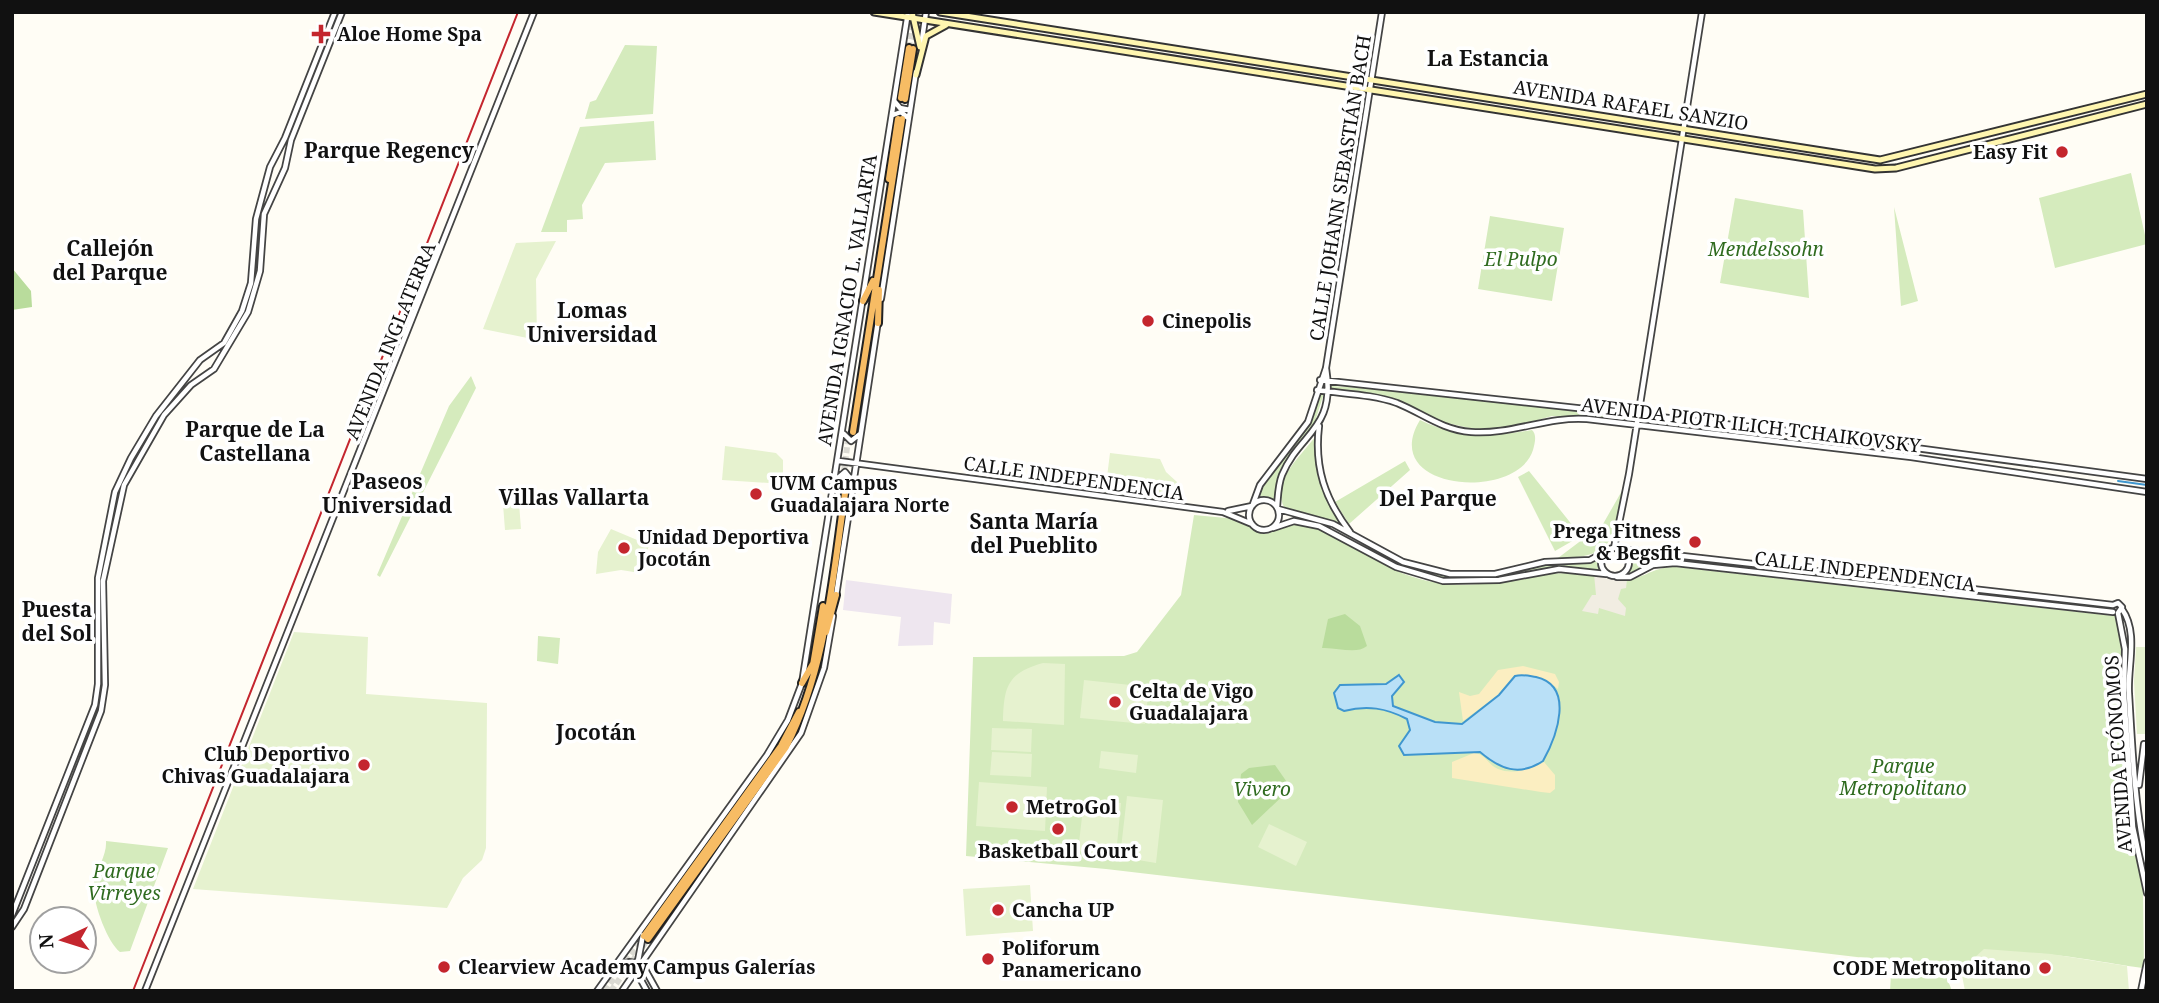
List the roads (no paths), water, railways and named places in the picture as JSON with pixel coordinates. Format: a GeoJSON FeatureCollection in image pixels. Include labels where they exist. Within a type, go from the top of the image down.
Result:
{"type":"FeatureCollection","features":[{"type":"Feature","properties":{"kind":"highway","name":"AVENIDA IGNACIO L. VALLARTA"},"geometry":{"type":"LineString","coordinates":[[900,99],[914,48]]}},
{"type":"Feature","properties":{"kind":"highway","name":"AVENIDA IGNACIO L. VALLARTA"},"geometry":{"type":"LineString","coordinates":[[852,431],[881,258],[900,118]]}},
{"type":"Feature","properties":{"kind":"highway","name":"AVENIDA IGNACIO L. VALLARTA"},"geometry":{"type":"LineString","coordinates":[[852,431],[900,118]]}},
{"type":"Feature","properties":{"kind":"highway"},"geometry":{"type":"LineString","coordinates":[[878,323],[881,258]]}},
{"type":"Feature","properties":{"kind":"highway"},"geometry":{"type":"LineString","coordinates":[[863,301],[873,281]]}},
{"type":"Feature","properties":{"kind":"highway","name":"AVENIDA IGNACIO L. VALLARTA"},"geometry":{"type":"LineString","coordinates":[[737,810],[796,728],[812,689],[821,648],[844,482]]}},
{"type":"Feature","properties":{"kind":"highway","name":"AVENIDA IGNACIO L. VALLARTA"},"geometry":{"type":"LineString","coordinates":[[647,939],[781,746],[797,717],[814,662],[844,482]]}},
{"type":"Feature","properties":{"kind":"highway"},"geometry":{"type":"LineString","coordinates":[[821,648],[836,595]]}},
{"type":"Feature","properties":{"kind":"highway"},"geometry":{"type":"LineString","coordinates":[[802,683],[814,662]]}},
{"type":"Feature","properties":{"kind":"highway"},"geometry":{"type":"LineString","coordinates":[[791,749],[796,728]]}},
{"type":"Feature","properties":{"kind":"highway"},"geometry":{"type":"LineString","coordinates":[[736,797],[737,810],[752,805]]}},
{"type":"Feature","properties":{"kind":"main road","name":"AVENIDA RAFAEL SANZIO"},"geometry":{"type":"LineString","coordinates":[[874,12],[910,15],[925,20],[1843,165],[1888,169],[2147,104]]}},
{"type":"Feature","properties":{"kind":"main road"},"geometry":{"type":"LineString","coordinates":[[924,12],[925,20]]}},
{"type":"Feature","properties":{"kind":"main road","name":"AVENIDA RAFAEL SANZIO"},"geometry":{"type":"LineString","coordinates":[[943,12],[1887,160],[2147,94]]}},
{"type":"Feature","properties":{"kind":"main road"},"geometry":{"type":"LineString","coordinates":[[910,15],[914,48]]}},
{"type":"Feature","properties":{"kind":"main road"},"geometry":{"type":"LineString","coordinates":[[916,75],[926,36],[935,28],[950,24]]}},
{"type":"Feature","properties":{"kind":"street"},"geometry":{"type":"LineString","coordinates":[[12,915],[91,718],[98,684],[98,578],[115,492],[168,405],[200,360],[224,343],[242,311],[251,284],[256,219],[269,170],[335,12]]}},
{"type":"Feature","properties":{"kind":"street"},"geometry":{"type":"LineString","coordinates":[[168,405],[214,369],[242,324],[259,276],[264,214],[281,177],[291,140],[342,12]]}},
{"type":"Feature","properties":{"kind":"street","name":"AVENIDA INGLATERRA"},"geometry":{"type":"LineString","coordinates":[[145,991],[534,12]]}},
{"type":"Feature","properties":{"kind":"street","name":"CALLE JOHANN SEBASTIÁN BACH"},"geometry":{"type":"LineString","coordinates":[[1253,505],[1260,485],[1308,422],[1326,368],[1382,12]]}},
{"type":"Feature","properties":{"kind":"street"},"geometry":{"type":"LineString","coordinates":[[1614,548],[1637,424],[1702,12]]}},
{"type":"Feature","properties":{"kind":"street","name":"AVENIDA IGNACIO L. VALLARTA"},"geometry":{"type":"LineString","coordinates":[[647,939],[736,828],[791,749],[816,698],[828,651],[836,595],[844,482],[838,461],[852,431],[878,323],[910,15]]}},
{"type":"Feature","properties":{"kind":"street","name":"AVENIDA IGNACIO L. VALLARTA"},"geometry":{"type":"LineString","coordinates":[[597,991],[782,732],[802,683],[844,482],[856,463],[852,431],[863,301],[900,118],[910,110],[916,75],[914,48],[925,20]]}},
{"type":"Feature","properties":{"kind":"street"},"geometry":{"type":"LineString","coordinates":[[900,99],[900,108],[910,110]]}},
{"type":"Feature","properties":{"kind":"street"},"geometry":{"type":"LineString","coordinates":[[277,152],[284,152],[288,157]]}},
{"type":"Feature","properties":{"kind":"street"},"geometry":{"type":"LineString","coordinates":[[269,170],[272,177],[281,177]]}},
{"type":"Feature","properties":{"kind":"street","name":"CALLE JOHANN SEBASTIÁN BACH"},"geometry":{"type":"LineString","coordinates":[[1277,508],[1282,476],[1319,425],[1327,391],[1326,368]]}},
{"type":"Feature","properties":{"kind":"street","name":"AVENIDA PIOTR ILICH TCHAIKOVSKY"},"geometry":{"type":"LineString","coordinates":[[1320,380],[1638,413],[2147,479]]}},
{"type":"Feature","properties":{"kind":"street","name":"AVENIDA PIOTR ILICH TCHAIKOVSKY"},"geometry":{"type":"LineString","coordinates":[[1317,390],[1373,397],[1399,404],[1437,424],[1469,432],[1516,430],[1560,418],[1637,424],[1911,457],[2147,492]]}},
{"type":"Feature","properties":{"kind":"street"},"geometry":{"type":"LineString","coordinates":[[1319,425],[1317,456],[1322,483],[1333,508],[1350,532]]}},
{"type":"Feature","properties":{"kind":"street"},"geometry":{"type":"LineString","coordinates":[[12,928],[24,909],[98,720],[105,685],[105,567],[121,496],[137,452]]}},
{"type":"Feature","properties":{"kind":"street","name":"CALLE INDEPENDENCIA"},"geometry":{"type":"LineString","coordinates":[[838,461],[1223,512],[1251,524]]}},
{"type":"Feature","properties":{"kind":"street"},"geometry":{"type":"LineString","coordinates":[[1266,500],[1277,508],[1315,518],[1350,532],[1389,556],[1416,567],[1450,574],[1480,575],[1545,562],[1590,560],[1614,548],[1621,549],[1626,554],[1629,564],[1626,571],[1617,577],[1559,569],[1470,582],[1414,573],[1382,561],[1319,526],[1294,521],[1259,530],[1251,524],[1249,515],[1253,505],[1266,500]]}},
{"type":"Feature","properties":{"kind":"street","name":"CALLE INDEPENDENCIA"},"geometry":{"type":"LineString","coordinates":[[1223,512],[1253,505]]}},
{"type":"Feature","properties":{"kind":"street"},"geometry":{"type":"LineString","coordinates":[[1273,528],[1279,519],[1277,508]]}},
{"type":"Feature","properties":{"kind":"street","name":"CALLE INDEPENDENCIA"},"geometry":{"type":"LineString","coordinates":[[1617,577],[1630,577],[1653,565],[1675,563],[2118,611],[2118,603],[2113,605],[1621,549]]}},
{"type":"Feature","properties":{"kind":"street"},"geometry":{"type":"LineString","coordinates":[[1603,553],[1600,562],[1606,574]]}},
{"type":"Feature","properties":{"kind":"street"},"geometry":{"type":"LineString","coordinates":[[1414,573],[1416,567]]}},
{"type":"Feature","properties":{"kind":"street","name":"AVENIDA ECÓNOMOS"},"geometry":{"type":"LineString","coordinates":[[2113,605],[2127,617],[2131,635],[2127,693],[2132,800],[2135,840],[2147,891]]}},
{"type":"Feature","properties":{"kind":"street"},"geometry":{"type":"LineString","coordinates":[[98,684],[105,685]]}},
{"type":"Feature","properties":{"kind":"street","name":"AVENIDA ECÓNOMOS"},"geometry":{"type":"LineString","coordinates":[[2127,693],[2147,862]]}},
{"type":"Feature","properties":{"kind":"street"},"geometry":{"type":"LineString","coordinates":[[2132,800],[2138,796],[2144,744]]}},
{"type":"Feature","properties":{"kind":"street"},"geometry":{"type":"LineString","coordinates":[[622,991],[639,964],[647,939],[646,924]]}},
{"type":"Feature","properties":{"kind":"street"},"geometry":{"type":"LineString","coordinates":[[639,964],[647,939]]}},
{"type":"Feature","properties":{"kind":"street"},"geometry":{"type":"LineString","coordinates":[[2141,991],[2147,962]]}},
{"type":"Feature","properties":{"kind":"street"},"geometry":{"type":"LineString","coordinates":[[614,967],[639,964]]}},
{"type":"Feature","properties":{"kind":"street"},"geometry":{"type":"LineString","coordinates":[[639,964],[657,991]]}},
{"type":"Feature","properties":{"kind":"street"},"geometry":{"type":"LineString","coordinates":[[636,971],[647,991]]}},
{"type":"Feature","properties":{"kind":"water"},"geometry":{"type":"Polygon","coordinates":[[[1399,675],[1404,682],[1392,696],[1393,706],[1435,722],[1462,724],[1499,695],[1515,676],[1536,677],[1548,682],[1556,690],[1559,713],[1553,739],[1543,761],[1518,770],[1502,767],[1480,752],[1404,755],[1399,746],[1410,730],[1407,719],[1376,709],[1344,711],[1338,708],[1334,693],[1340,685],[1386,684],[1399,675]]]}},
{"type":"Feature","properties":{"kind":"waterway"},"geometry":{"type":"LineString","coordinates":[[2118,481],[2147,485]]}},
{"type":"Feature","properties":{"kind":"tunnel"},"geometry":{"type":"LineString","coordinates":[[913,49],[919,12]]}},
{"type":"Feature","properties":{"kind":"tunnel"},"geometry":{"type":"LineString","coordinates":[[909,48],[913,18]]}},
{"type":"Feature","properties":{"kind":"tunnel"},"geometry":{"type":"LineString","coordinates":[[843,480],[849,431]]}},
{"type":"Feature","properties":{"kind":"tunnel"},"geometry":{"type":"LineString","coordinates":[[605,991],[643,938]]}},
{"type":"Feature","properties":{"kind":"tunnel"},"geometry":{"type":"LineString","coordinates":[[611,991],[648,939]]}},
{"type":"Feature","properties":{"kind":"railway"},"geometry":{"type":"LineString","coordinates":[[133,991],[518,12]]}},
{"type":"Feature","properties":{"kind":"place","name":"Aloe Home Spa"},"geometry":{"type":"Point","coordinates":[321,34]}},
{"type":"Feature","properties":{"kind":"place","name":"Easy Fit"},"geometry":{"type":"Point","coordinates":[2062,152]}},
{"type":"Feature","properties":{"kind":"place","name":"Cinepolis"},"geometry":{"type":"Point","coordinates":[1148,321]}},
{"type":"Feature","properties":{"kind":"place","name":"UVM Campus Guadalajara Norte"},"geometry":{"type":"Point","coordinates":[756,494]}},
{"type":"Feature","properties":{"kind":"place","name":"Prega Fitness & Begsfit"},"geometry":{"type":"Point","coordinates":[1695,542]}},
{"type":"Feature","properties":{"kind":"place","name":"Unidad Deportiva Jocotán"},"geometry":{"type":"Point","coordinates":[624,548]}},
{"type":"Feature","properties":{"kind":"place","name":"Celta de Vigo Guadalajara"},"geometry":{"type":"Point","coordinates":[1115,702]}},
{"type":"Feature","properties":{"kind":"place","name":"Club Deportivo Chivas Guadalajara"},"geometry":{"type":"Point","coordinates":[364,765]}},
{"type":"Feature","properties":{"kind":"place","name":"MetroGol"},"geometry":{"type":"Point","coordinates":[1012,807]}},
{"type":"Feature","properties":{"kind":"place","name":"Basketball Court"},"geometry":{"type":"Point","coordinates":[1058,829]}},
{"type":"Feature","properties":{"kind":"place","name":"Cancha UP"},"geometry":{"type":"Point","coordinates":[998,910]}},
{"type":"Feature","properties":{"kind":"place","name":"Poliforum Panamericano"},"geometry":{"type":"Point","coordinates":[988,959]}},
{"type":"Feature","properties":{"kind":"place","name":"Clearview Academy Campus Galerías"},"geometry":{"type":"Point","coordinates":[444,967]}},
{"type":"Feature","properties":{"kind":"place","name":"CODE Metropolitano"},"geometry":{"type":"Point","coordinates":[2045,968]}},
{"type":"Feature","properties":{"kind":"district","name":"La Estancia"},"geometry":{"type":"Point","coordinates":[1488,58]}},
{"type":"Feature","properties":{"kind":"district","name":"Parque Regency"},"geometry":{"type":"Point","coordinates":[389,150]}},
{"type":"Feature","properties":{"kind":"district","name":"Callejón del Parque"},"geometry":{"type":"Point","coordinates":[110,260]}},
{"type":"Feature","properties":{"kind":"district","name":"Lomas Universidad"},"geometry":{"type":"Point","coordinates":[592,322]}},
{"type":"Feature","properties":{"kind":"district","name":"Parque de La Castellana"},"geometry":{"type":"Point","coordinates":[255,441]}},
{"type":"Feature","properties":{"kind":"district","name":"Paseos Universidad"},"geometry":{"type":"Point","coordinates":[387,493]}},
{"type":"Feature","properties":{"kind":"district","name":"Villas Vallarta"},"geometry":{"type":"Point","coordinates":[574,497]}},
{"type":"Feature","properties":{"kind":"district","name":"Del Parque"},"geometry":{"type":"Point","coordinates":[1438,498]}},
{"type":"Feature","properties":{"kind":"district","name":"Santa María del Pueblito"},"geometry":{"type":"Point","coordinates":[1034,533]}},
{"type":"Feature","properties":{"kind":"district","name":"Puesta del Sol"},"geometry":{"type":"Point","coordinates":[57,621]}},
{"type":"Feature","properties":{"kind":"district","name":"Jocotán"},"geometry":{"type":"Point","coordinates":[596,732]}},
{"type":"Feature","properties":{"kind":"park label","name":"Mendelssohn"},"geometry":{"type":"Point","coordinates":[1766,249]}},
{"type":"Feature","properties":{"kind":"park label","name":"El Pulpo"},"geometry":{"type":"Point","coordinates":[1521,259]}},
{"type":"Feature","properties":{"kind":"park label","name":"Parque Metropolitano"},"geometry":{"type":"Point","coordinates":[1903,777]}},
{"type":"Feature","properties":{"kind":"park label","name":"Vivero"},"geometry":{"type":"Point","coordinates":[1262,789]}},
{"type":"Feature","properties":{"kind":"park label","name":"Parque Virreyes"},"geometry":{"type":"Point","coordinates":[124,882]}}]}
